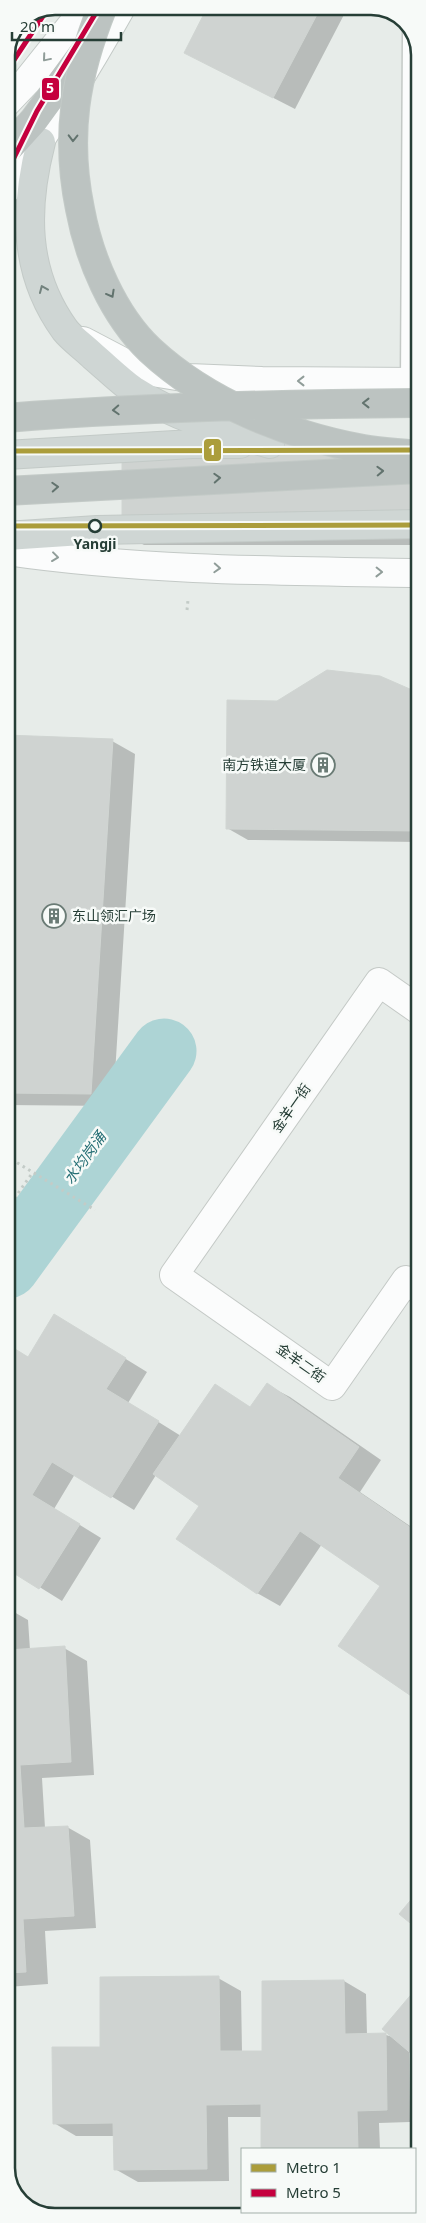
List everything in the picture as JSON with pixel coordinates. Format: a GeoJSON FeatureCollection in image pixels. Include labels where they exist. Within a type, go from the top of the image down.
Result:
{"type":"FeatureCollection","features":[{"type":"Feature","properties":{"kind":"highway"},"geometry":{"type":"LineString","coordinates":[[100,15],[82,66],[74,101],[75,184],[86,239],[98,272],[124,317],[148,348],[175,371],[210,395],[261,419],[306,435],[363,449],[411,454]]}},
{"type":"Feature","properties":{"kind":"highway"},"geometry":{"type":"LineString","coordinates":[[15,141],[45,106],[110,15]]}},
{"type":"Feature","properties":{"kind":"highway"},"geometry":{"type":"LineString","coordinates":[[15,417],[244,404],[411,389]]}},
{"type":"Feature","properties":{"kind":"highway"},"geometry":{"type":"LineString","coordinates":[[15,491],[411,469]]}},
{"type":"Feature","properties":{"kind":"main road"},"geometry":{"type":"LineString","coordinates":[[41,142],[32,178],[29,210],[31,241],[39,282],[50,307],[66,332],[134,390],[176,413],[219,429],[270,444]]}},
{"type":"Feature","properties":{"kind":"main road"},"geometry":{"type":"LineString","coordinates":[[15,454],[192,444],[411,444]]}},
{"type":"Feature","properties":{"kind":"main road"},"geometry":{"type":"LineString","coordinates":[[15,535],[97,530],[411,524]]}},
{"type":"Feature","properties":{"kind":"street"},"geometry":{"type":"LineString","coordinates":[[15,94],[80,15]]}},
{"type":"Feature","properties":{"kind":"street"},"geometry":{"type":"LineString","coordinates":[[15,178],[41,142],[117,15]]}},
{"type":"Feature","properties":{"kind":"street"},"geometry":{"type":"LineString","coordinates":[[66,332],[130,365],[146,371],[189,378],[411,389]]}},
{"type":"Feature","properties":{"kind":"street"},"geometry":{"type":"LineString","coordinates":[[15,552],[139,565],[294,571],[411,573]]}},
{"type":"Feature","properties":{"kind":"street","name":"金羊一街"},"geometry":{"type":"LineString","coordinates":[[174,1275],[379,982],[411,1004]]}},
{"type":"Feature","properties":{"kind":"street","name":"金羊二街"},"geometry":{"type":"LineString","coordinates":[[174,1275],[332,1386],[406,1280],[411,1284]]}},
{"type":"Feature","properties":{"kind":"path"},"geometry":{"type":"LineString","coordinates":[[15,1161],[95,1210]]}},
{"type":"Feature","properties":{"kind":"path"},"geometry":{"type":"LineString","coordinates":[[15,1197],[34,1172]]}},
{"type":"Feature","properties":{"kind":"building"},"geometry":{"type":"Polygon","coordinates":[[[203,15],[317,15],[273,98],[184,53],[203,15]]]}},
{"type":"Feature","properties":{"kind":"building","name":"Yangji"},"geometry":{"type":"Polygon","coordinates":[[[122,442],[411,442],[411,533],[122,534],[122,442]]]}},
{"type":"Feature","properties":{"kind":"building","name":"南方铁道大厦"},"geometry":{"type":"Polygon","coordinates":[[[327,670],[380,676],[411,690],[411,831],[226,829],[227,700],[277,701],[327,670]]]}},
{"type":"Feature","properties":{"kind":"building","name":"东山领汇广场"},"geometry":{"type":"Polygon","coordinates":[[[15,735],[113,739],[91,1094],[15,1093],[15,735]]]}},
{"type":"Feature","properties":{"kind":"building"},"geometry":{"type":"Polygon","coordinates":[[[54,1314],[126,1358],[106,1389],[159,1421],[111,1498],[52,1462],[32,1495],[80,1524],[39,1589],[15,1574],[15,1349],[28,1357],[54,1314]]]}},
{"type":"Feature","properties":{"kind":"building"},"geometry":{"type":"Polygon","coordinates":[[[267,1383],[359,1447],[338,1478],[411,1528],[411,1696],[338,1646],[380,1586],[300,1531],[257,1594],[176,1539],[199,1506],[153,1474],[215,1384],[250,1407],[267,1383]]]}},
{"type":"Feature","properties":{"kind":"building"},"geometry":{"type":"Polygon","coordinates":[[[65,1646],[71,1762],[20,1765],[24,1828],[68,1826],[74,1916],[23,1919],[26,1972],[15,1973],[15,1650],[65,1646]]]}},
{"type":"Feature","properties":{"kind":"building"},"geometry":{"type":"Polygon","coordinates":[[[411,1900],[411,1924],[399,1914],[411,1900]]]}},
{"type":"Feature","properties":{"kind":"building"},"geometry":{"type":"Polygon","coordinates":[[[219,1976],[220,2051],[262,2051],[262,1981],[344,1980],[345,2034],[386,2033],[387,2110],[357,2111],[358,2148],[261,2148],[261,2104],[206,2105],[207,2169],[114,2170],[113,2123],[53,2124],[52,2047],[100,2047],[100,1977],[219,1976]]]}},
{"type":"Feature","properties":{"kind":"building"},"geometry":{"type":"Polygon","coordinates":[[[411,1995],[411,2053],[382,2029],[411,1995]]]}},
{"type":"Feature","properties":{"kind":"waterway","name":"水均岗涌"},"geometry":{"type":"LineString","coordinates":[[15,1255],[164,1051]]}},
{"type":"Feature","properties":{"kind":"metro line","name":"5"},"geometry":{"type":"LineString","coordinates":[[15,156],[37,111],[95,15]]}},
{"type":"Feature","properties":{"kind":"metro line","name":"5"},"geometry":{"type":"LineString","coordinates":[[15,58],[42,17]]}},
{"type":"Feature","properties":{"kind":"metro line","name":"1"},"geometry":{"type":"LineString","coordinates":[[15,451],[411,450]]}},
{"type":"Feature","properties":{"kind":"metro line","name":"1"},"geometry":{"type":"LineString","coordinates":[[15,526],[411,525]]}},
{"type":"Feature","properties":{"kind":"place","name":"Yangji"},"geometry":{"type":"Point","coordinates":[95,526]}},
{"type":"Feature","properties":{"kind":"place","name":"南方铁道大厦"},"geometry":{"type":"Point","coordinates":[323,765]}},
{"type":"Feature","properties":{"kind":"place","name":"东山领汇广场"},"geometry":{"type":"Point","coordinates":[54,916]}}]}
